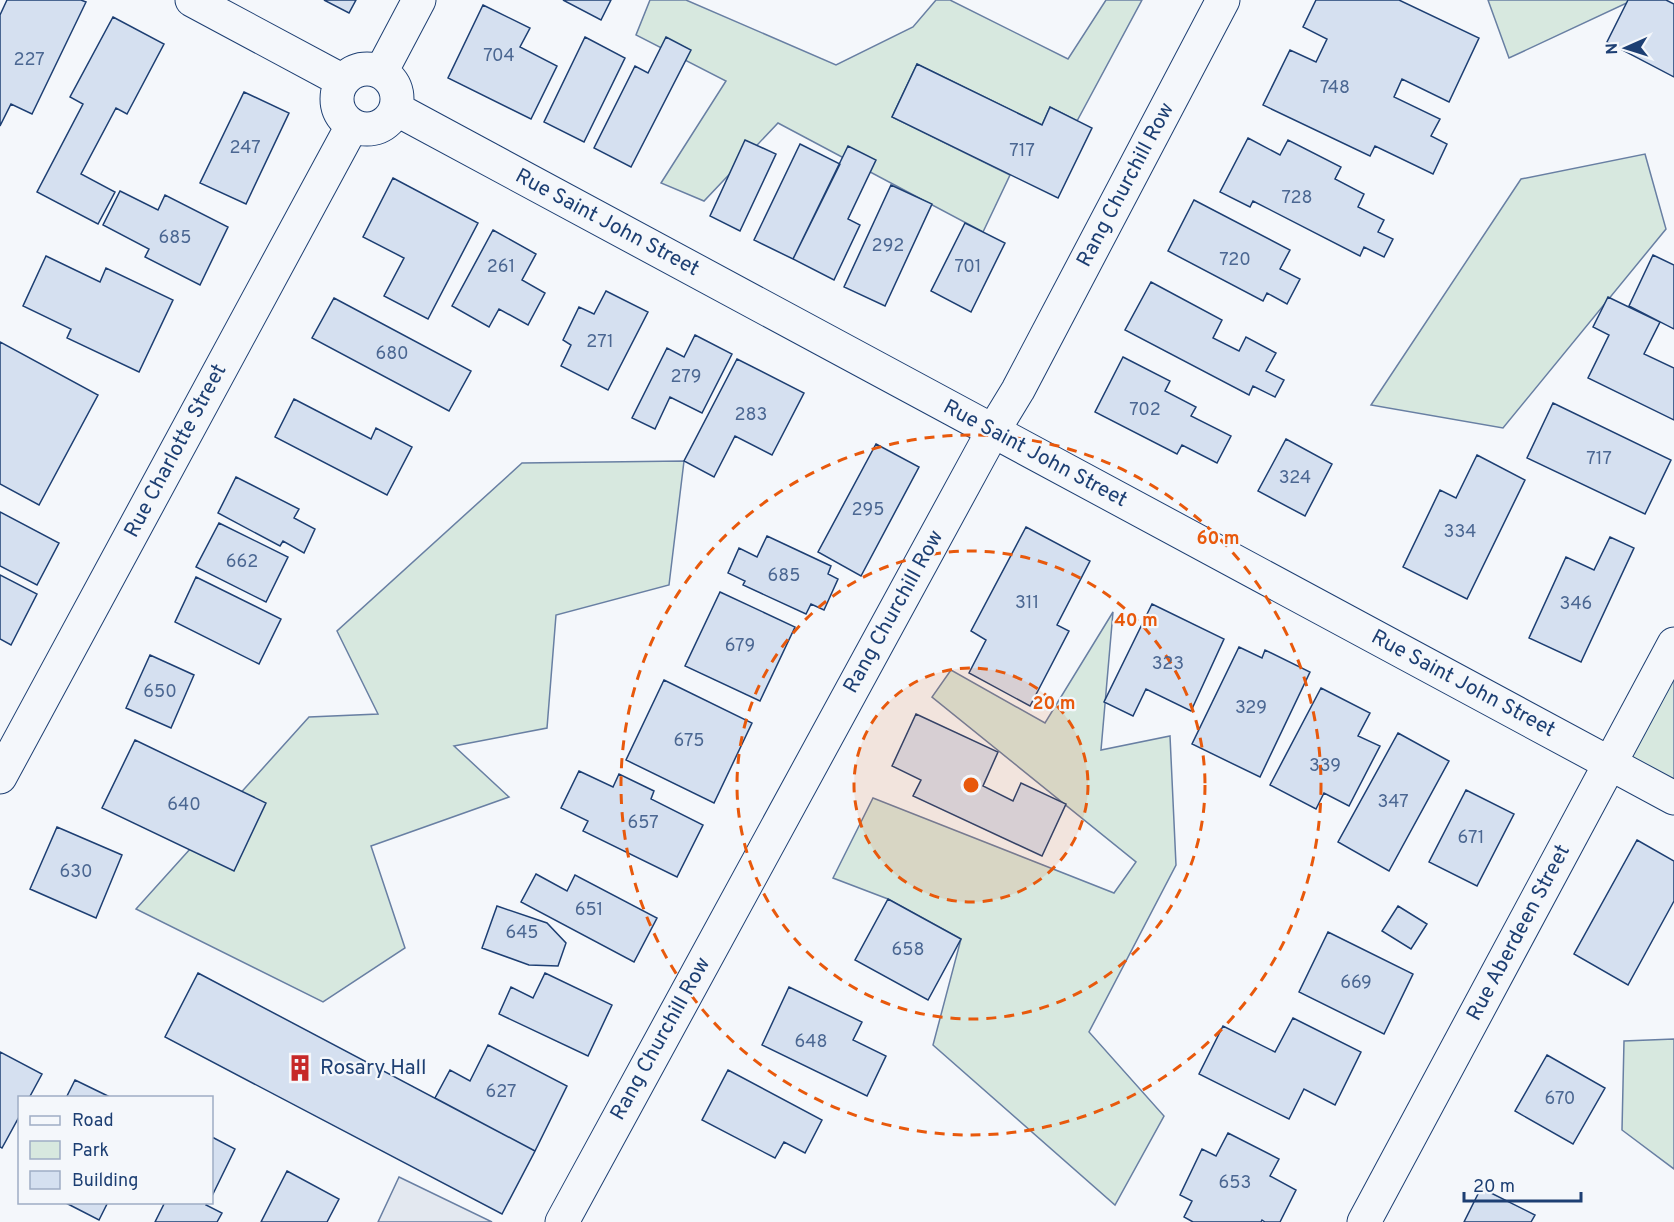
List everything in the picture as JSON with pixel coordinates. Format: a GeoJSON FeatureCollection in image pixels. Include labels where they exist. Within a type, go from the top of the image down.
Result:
{"type":"FeatureCollection","features":[{"type":"Feature","properties":{"kind":"street"},"geometry":{"type":"LineString","coordinates":[[192,0],[342,81]]}},
{"type":"Feature","properties":{"kind":"street"},"geometry":{"type":"LineString","coordinates":[[381,72],[419,0]]}},
{"type":"Feature","properties":{"kind":"street","name":"Rang Churchill Row"},"geometry":{"type":"LineString","coordinates":[[562,1222],[993,431],[1018,390],[1223,0]]}},
{"type":"Feature","properties":{"kind":"street"},"geometry":{"type":"LineString","coordinates":[[369,69],[381,72],[393,83],[397,92],[396,109],[390,120],[372,130],[352,126],[339,110],[338,90],[342,81],[359,70],[369,69]]}},
{"type":"Feature","properties":{"kind":"street","name":"Rue Saint John Street"},"geometry":{"type":"LineString","coordinates":[[396,109],[1674,798]]}},
{"type":"Feature","properties":{"kind":"street","name":"Rue Charlotte Street"},"geometry":{"type":"LineString","coordinates":[[0,777],[352,126]]}},
{"type":"Feature","properties":{"kind":"street","name":"Rue Aberdeen Street"},"geometry":{"type":"LineString","coordinates":[[1364,1222],[1674,644]]}},
{"type":"Feature","properties":{"kind":"green space"},"geometry":{"type":"Polygon","coordinates":[[[650,0],[686,0],[836,65],[913,27],[936,0],[950,0],[1068,59],[1106,0],[1142,0],[1077,121],[1050,107],[1042,125],[917,64],[892,117],[1010,175],[983,232],[778,123],[704,201],[661,183],[726,81],[636,35],[650,0]]]}},
{"type":"Feature","properties":{"kind":"green space"},"geometry":{"type":"Polygon","coordinates":[[[1488,0],[1633,0],[1509,58],[1488,0]]]}},
{"type":"Feature","properties":{"kind":"green space"},"geometry":{"type":"Polygon","coordinates":[[[1645,154],[1666,229],[1503,428],[1371,405],[1521,179],[1645,154]]]}},
{"type":"Feature","properties":{"kind":"green space"},"geometry":{"type":"Polygon","coordinates":[[[684,461],[669,585],[556,615],[547,728],[454,746],[509,797],[371,846],[405,948],[323,1002],[136,909],[309,717],[378,714],[337,631],[522,463],[684,461]]]}},
{"type":"Feature","properties":{"kind":"green space"},"geometry":{"type":"Polygon","coordinates":[[[1113,612],[1101,750],[1170,736],[1176,865],[1089,1032],[1164,1116],[1115,1205],[933,1045],[961,939],[888,899],[833,878],[873,798],[1114,893],[1136,862],[932,697],[951,670],[1045,723],[1113,612]]]}},
{"type":"Feature","properties":{"kind":"green space"},"geometry":{"type":"Polygon","coordinates":[[[1674,644],[1674,798],[1610,763],[1674,644]]]}},
{"type":"Feature","properties":{"kind":"green space"},"geometry":{"type":"Polygon","coordinates":[[[1674,1039],[1674,1169],[1622,1130],[1624,1041],[1674,1039]]]}},
{"type":"Feature","properties":{"kind":"shaded area"},"geometry":{"type":"Polygon","coordinates":[[[399,1177],[492,1222],[378,1222],[399,1177]]]}},
{"type":"Feature","properties":{"kind":"building"},"geometry":{"type":"Polygon","coordinates":[[[7,0],[81,0],[86,2],[32,114],[11,104],[0,126],[0,15],[7,0]]]}},
{"type":"Feature","properties":{"kind":"building"},"geometry":{"type":"Polygon","coordinates":[[[324,0],[356,0],[349,13],[324,0]]]}},
{"type":"Feature","properties":{"kind":"building"},"geometry":{"type":"Polygon","coordinates":[[[563,0],[611,0],[601,20],[563,0]]]}},
{"type":"Feature","properties":{"kind":"building"},"geometry":{"type":"Polygon","coordinates":[[[1316,0],[1399,0],[1479,38],[1449,102],[1402,79],[1394,97],[1440,119],[1431,136],[1447,144],[1433,174],[1375,146],[1370,156],[1263,105],[1290,50],[1316,62],[1327,39],[1303,27],[1316,0]]]}},
{"type":"Feature","properties":{"kind":"building"},"geometry":{"type":"Polygon","coordinates":[[[1628,0],[1666,0],[1674,4],[1674,77],[1607,42],[1628,0]]]}},
{"type":"Feature","properties":{"kind":"building"},"geometry":{"type":"Polygon","coordinates":[[[483,5],[530,28],[520,47],[557,66],[531,119],[448,78],[483,5]]]}},
{"type":"Feature","properties":{"kind":"building"},"geometry":{"type":"Polygon","coordinates":[[[113,17],[164,44],[127,114],[116,108],[81,174],[115,192],[98,224],[37,192],[83,104],[70,97],[113,17]]]}},
{"type":"Feature","properties":{"kind":"building"},"geometry":{"type":"Polygon","coordinates":[[[585,37],[625,58],[584,142],[544,122],[585,37]]]}},
{"type":"Feature","properties":{"kind":"building"},"geometry":{"type":"Polygon","coordinates":[[[666,37],[691,50],[631,167],[594,148],[635,66],[648,73],[666,37]]]}},
{"type":"Feature","properties":{"kind":"building"},"geometry":{"type":"Polygon","coordinates":[[[917,64],[1042,125],[1050,107],[1092,128],[1058,198],[892,117],[917,64]]]}},
{"type":"Feature","properties":{"kind":"building"},"geometry":{"type":"Polygon","coordinates":[[[244,92],[289,113],[246,204],[200,183],[244,92]]]}},
{"type":"Feature","properties":{"kind":"building"},"geometry":{"type":"Polygon","coordinates":[[[1248,138],[1280,155],[1288,140],[1341,167],[1335,179],[1364,194],[1358,207],[1384,220],[1378,232],[1393,239],[1384,257],[1364,247],[1360,256],[1253,201],[1250,207],[1220,192],[1248,138]]]}},
{"type":"Feature","properties":{"kind":"building"},"geometry":{"type":"Polygon","coordinates":[[[745,140],[776,154],[740,231],[710,216],[745,140]]]}},
{"type":"Feature","properties":{"kind":"building"},"geometry":{"type":"Polygon","coordinates":[[[800,144],[840,164],[793,259],[754,240],[800,144]]]}},
{"type":"Feature","properties":{"kind":"building"},"geometry":{"type":"Polygon","coordinates":[[[848,146],[876,160],[848,219],[860,225],[834,280],[793,259],[848,146]]]}},
{"type":"Feature","properties":{"kind":"building"},"geometry":{"type":"Polygon","coordinates":[[[393,178],[478,223],[428,319],[384,296],[404,258],[363,237],[393,178]]]}},
{"type":"Feature","properties":{"kind":"building"},"geometry":{"type":"Polygon","coordinates":[[[891,185],[932,204],[885,306],[844,287],[891,185]]]}},
{"type":"Feature","properties":{"kind":"building"},"geometry":{"type":"Polygon","coordinates":[[[120,191],[158,210],[165,195],[228,227],[200,285],[145,257],[149,249],[103,225],[120,191]]]}},
{"type":"Feature","properties":{"kind":"building"},"geometry":{"type":"Polygon","coordinates":[[[1194,200],[1290,250],[1280,269],[1300,279],[1287,304],[1267,293],[1263,301],[1168,251],[1194,200]]]}},
{"type":"Feature","properties":{"kind":"building"},"geometry":{"type":"Polygon","coordinates":[[[965,223],[1005,243],[971,312],[931,291],[965,223]]]}},
{"type":"Feature","properties":{"kind":"building"},"geometry":{"type":"Polygon","coordinates":[[[493,230],[536,254],[522,280],[545,293],[528,325],[499,309],[489,327],[452,306],[493,230]]]}},
{"type":"Feature","properties":{"kind":"building"},"geometry":{"type":"Polygon","coordinates":[[[1653,255],[1674,265],[1674,329],[1629,306],[1653,255]]]}},
{"type":"Feature","properties":{"kind":"building"},"geometry":{"type":"Polygon","coordinates":[[[46,256],[100,282],[106,268],[173,300],[139,372],[67,338],[71,329],[23,306],[46,256]]]}},
{"type":"Feature","properties":{"kind":"building"},"geometry":{"type":"Polygon","coordinates":[[[1151,282],[1222,320],[1213,338],[1239,351],[1246,337],[1276,353],[1266,371],[1284,380],[1275,397],[1253,386],[1249,395],[1125,330],[1151,282]]]}},
{"type":"Feature","properties":{"kind":"building"},"geometry":{"type":"Polygon","coordinates":[[[606,291],[648,312],[608,390],[561,366],[571,345],[563,340],[579,307],[594,314],[606,291]]]}},
{"type":"Feature","properties":{"kind":"building"},"geometry":{"type":"Polygon","coordinates":[[[1608,297],[1660,322],[1644,354],[1674,368],[1674,420],[1588,378],[1609,335],[1593,327],[1608,297]]]}},
{"type":"Feature","properties":{"kind":"building"},"geometry":{"type":"Polygon","coordinates":[[[334,298],[471,371],[449,411],[312,338],[334,298]]]}},
{"type":"Feature","properties":{"kind":"building"},"geometry":{"type":"Polygon","coordinates":[[[695,335],[732,354],[702,413],[670,397],[655,429],[632,418],[667,348],[684,357],[695,335]]]}},
{"type":"Feature","properties":{"kind":"building"},"geometry":{"type":"Polygon","coordinates":[[[0,342],[98,395],[39,505],[0,484],[0,342]]]}},
{"type":"Feature","properties":{"kind":"building"},"geometry":{"type":"Polygon","coordinates":[[[1123,357],[1170,381],[1165,391],[1196,407],[1191,416],[1231,436],[1217,463],[1182,445],[1177,454],[1095,412],[1123,357]]]}},
{"type":"Feature","properties":{"kind":"building"},"geometry":{"type":"Polygon","coordinates":[[[737,359],[804,393],[772,455],[735,436],[714,477],[684,461],[737,359]]]}},
{"type":"Feature","properties":{"kind":"building"},"geometry":{"type":"Polygon","coordinates":[[[294,399],[371,439],[376,428],[412,447],[387,495],[275,437],[294,399]]]}},
{"type":"Feature","properties":{"kind":"building"},"geometry":{"type":"Polygon","coordinates":[[[1553,403],[1671,460],[1645,514],[1527,458],[1553,403]]]}},
{"type":"Feature","properties":{"kind":"building"},"geometry":{"type":"Polygon","coordinates":[[[1286,439],[1332,464],[1305,516],[1258,491],[1286,439]]]}},
{"type":"Feature","properties":{"kind":"building"},"geometry":{"type":"Polygon","coordinates":[[[876,444],[919,467],[861,576],[818,552],[876,444]]]}},
{"type":"Feature","properties":{"kind":"building"},"geometry":{"type":"Polygon","coordinates":[[[1477,455],[1525,480],[1467,599],[1403,567],[1440,490],[1456,498],[1477,455]]]}},
{"type":"Feature","properties":{"kind":"building"},"geometry":{"type":"Polygon","coordinates":[[[236,477],[299,509],[294,518],[315,529],[304,553],[283,541],[280,546],[218,513],[236,477]]]}},
{"type":"Feature","properties":{"kind":"building"},"geometry":{"type":"Polygon","coordinates":[[[0,512],[59,543],[37,585],[0,566],[0,512]]]}},
{"type":"Feature","properties":{"kind":"building"},"geometry":{"type":"Polygon","coordinates":[[[219,523],[288,557],[266,602],[196,567],[219,523]]]}},
{"type":"Feature","properties":{"kind":"building"},"geometry":{"type":"Polygon","coordinates":[[[1026,527],[1090,561],[1057,625],[1069,631],[1030,706],[969,673],[986,640],[971,631],[1026,527]]]}},
{"type":"Feature","properties":{"kind":"building"},"geometry":{"type":"Polygon","coordinates":[[[767,536],[831,566],[828,574],[838,579],[824,610],[811,604],[806,614],[743,585],[745,581],[728,573],[739,548],[757,557],[767,536]]]}},
{"type":"Feature","properties":{"kind":"building"},"geometry":{"type":"Polygon","coordinates":[[[1610,537],[1634,548],[1581,662],[1529,638],[1566,557],[1594,570],[1610,537]]]}},
{"type":"Feature","properties":{"kind":"building"},"geometry":{"type":"Polygon","coordinates":[[[0,575],[37,594],[11,645],[0,639],[0,575]]]}},
{"type":"Feature","properties":{"kind":"building"},"geometry":{"type":"Polygon","coordinates":[[[196,577],[281,619],[259,664],[175,622],[196,577]]]}},
{"type":"Feature","properties":{"kind":"building"},"geometry":{"type":"Polygon","coordinates":[[[720,592],[795,627],[760,701],[685,666],[720,592]]]}},
{"type":"Feature","properties":{"kind":"building"},"geometry":{"type":"Polygon","coordinates":[[[1152,604],[1224,639],[1191,711],[1146,689],[1133,716],[1104,702],[1152,604]]]}},
{"type":"Feature","properties":{"kind":"building"},"geometry":{"type":"Polygon","coordinates":[[[1239,647],[1262,658],[1265,650],[1310,672],[1260,777],[1192,744],[1239,647]]]}},
{"type":"Feature","properties":{"kind":"building"},"geometry":{"type":"Polygon","coordinates":[[[150,655],[194,675],[171,728],[126,708],[150,655]]]}},
{"type":"Feature","properties":{"kind":"building"},"geometry":{"type":"Polygon","coordinates":[[[664,680],[752,723],[714,803],[626,760],[664,680]]]}},
{"type":"Feature","properties":{"kind":"building"},"geometry":{"type":"Polygon","coordinates":[[[1321,688],[1370,713],[1358,736],[1380,746],[1349,806],[1324,793],[1316,809],[1270,785],[1321,688]]]}},
{"type":"Feature","properties":{"kind":"building"},"geometry":{"type":"Polygon","coordinates":[[[916,714],[998,752],[983,786],[1013,801],[1021,783],[1066,804],[1042,856],[913,796],[921,780],[892,766],[916,714]]]}},
{"type":"Feature","properties":{"kind":"building"},"geometry":{"type":"Polygon","coordinates":[[[1398,733],[1449,761],[1389,871],[1338,842],[1398,733]]]}},
{"type":"Feature","properties":{"kind":"building"},"geometry":{"type":"Polygon","coordinates":[[[135,740],[266,803],[234,871],[102,808],[135,740]]]}},
{"type":"Feature","properties":{"kind":"building"},"geometry":{"type":"Polygon","coordinates":[[[579,771],[613,787],[619,774],[654,791],[651,799],[703,825],[677,877],[583,831],[588,821],[561,808],[579,771]]]}},
{"type":"Feature","properties":{"kind":"building"},"geometry":{"type":"Polygon","coordinates":[[[1466,790],[1514,814],[1477,886],[1429,862],[1466,790]]]}},
{"type":"Feature","properties":{"kind":"building"},"geometry":{"type":"Polygon","coordinates":[[[57,827],[122,855],[96,918],[30,889],[57,827]]]}},
{"type":"Feature","properties":{"kind":"building"},"geometry":{"type":"Polygon","coordinates":[[[1637,840],[1674,861],[1674,901],[1628,985],[1574,954],[1637,840]]]}},
{"type":"Feature","properties":{"kind":"building"},"geometry":{"type":"Polygon","coordinates":[[[536,874],[567,891],[575,875],[657,918],[634,962],[521,902],[536,874]]]}},
{"type":"Feature","properties":{"kind":"building"},"geometry":{"type":"Polygon","coordinates":[[[888,899],[961,939],[928,1000],[855,960],[888,899]]]}},
{"type":"Feature","properties":{"kind":"building"},"geometry":{"type":"Polygon","coordinates":[[[497,906],[547,923],[566,943],[558,966],[529,965],[482,948],[497,906]]]}},
{"type":"Feature","properties":{"kind":"building"},"geometry":{"type":"Polygon","coordinates":[[[1398,906],[1427,924],[1411,949],[1382,931],[1398,906]]]}},
{"type":"Feature","properties":{"kind":"building"},"geometry":{"type":"Polygon","coordinates":[[[1328,932],[1413,974],[1384,1034],[1299,992],[1328,932]]]}},
{"type":"Feature","properties":{"kind":"building","name":"Rosary Hall"},"geometry":{"type":"Polygon","coordinates":[[[198,973],[535,1151],[502,1214],[165,1037],[198,973]]]}},
{"type":"Feature","properties":{"kind":"building"},"geometry":{"type":"Polygon","coordinates":[[[545,973],[612,1005],[588,1056],[499,1014],[511,987],[533,998],[545,973]]]}},
{"type":"Feature","properties":{"kind":"building"},"geometry":{"type":"Polygon","coordinates":[[[789,987],[862,1022],[853,1040],[886,1056],[867,1096],[762,1045],[789,987]]]}},
{"type":"Feature","properties":{"kind":"building"},"geometry":{"type":"Polygon","coordinates":[[[1293,1018],[1361,1052],[1335,1105],[1304,1089],[1289,1119],[1199,1074],[1223,1026],[1275,1052],[1293,1018]]]}},
{"type":"Feature","properties":{"kind":"building"},"geometry":{"type":"Polygon","coordinates":[[[488,1045],[567,1086],[535,1151],[435,1098],[450,1070],[470,1081],[488,1045]]]}},
{"type":"Feature","properties":{"kind":"building"},"geometry":{"type":"Polygon","coordinates":[[[0,1052],[42,1074],[30,1096],[18,1096],[18,1119],[2,1148],[0,1147],[0,1052]]]}},
{"type":"Feature","properties":{"kind":"building"},"geometry":{"type":"Polygon","coordinates":[[[1547,1055],[1605,1088],[1573,1144],[1515,1111],[1547,1055]]]}},
{"type":"Feature","properties":{"kind":"building"},"geometry":{"type":"Polygon","coordinates":[[[728,1070],[822,1120],[805,1153],[784,1142],[775,1158],[702,1120],[728,1070]]]}},
{"type":"Feature","properties":{"kind":"building"},"geometry":{"type":"Polygon","coordinates":[[[75,1080],[108,1096],[67,1096],[75,1080]]]}},
{"type":"Feature","properties":{"kind":"building"},"geometry":{"type":"Polygon","coordinates":[[[1228,1133],[1279,1159],[1270,1176],[1296,1190],[1280,1222],[1262,1220],[1261,1222],[1193,1222],[1184,1217],[1192,1201],[1180,1195],[1202,1149],[1216,1156],[1228,1133]]]}},
{"type":"Feature","properties":{"kind":"building"},"geometry":{"type":"Polygon","coordinates":[[[213,1138],[235,1149],[213,1194],[213,1138]]]}},
{"type":"Feature","properties":{"kind":"building"},"geometry":{"type":"Polygon","coordinates":[[[287,1171],[339,1199],[327,1222],[261,1222],[287,1171]]]}},
{"type":"Feature","properties":{"kind":"building"},"geometry":{"type":"Polygon","coordinates":[[[1481,1188],[1535,1215],[1531,1222],[1464,1222],[1481,1188]]]}},
{"type":"Feature","properties":{"kind":"building"},"geometry":{"type":"Polygon","coordinates":[[[68,1204],[107,1204],[99,1220],[68,1204]]]}},
{"type":"Feature","properties":{"kind":"building"},"geometry":{"type":"Polygon","coordinates":[[[164,1204],[207,1204],[222,1213],[217,1222],[155,1222],[164,1204]]]}},
{"type":"Feature","properties":{"kind":"place","name":"Rosary Hall"},"geometry":{"type":"Point","coordinates":[300,1068]}}]}
